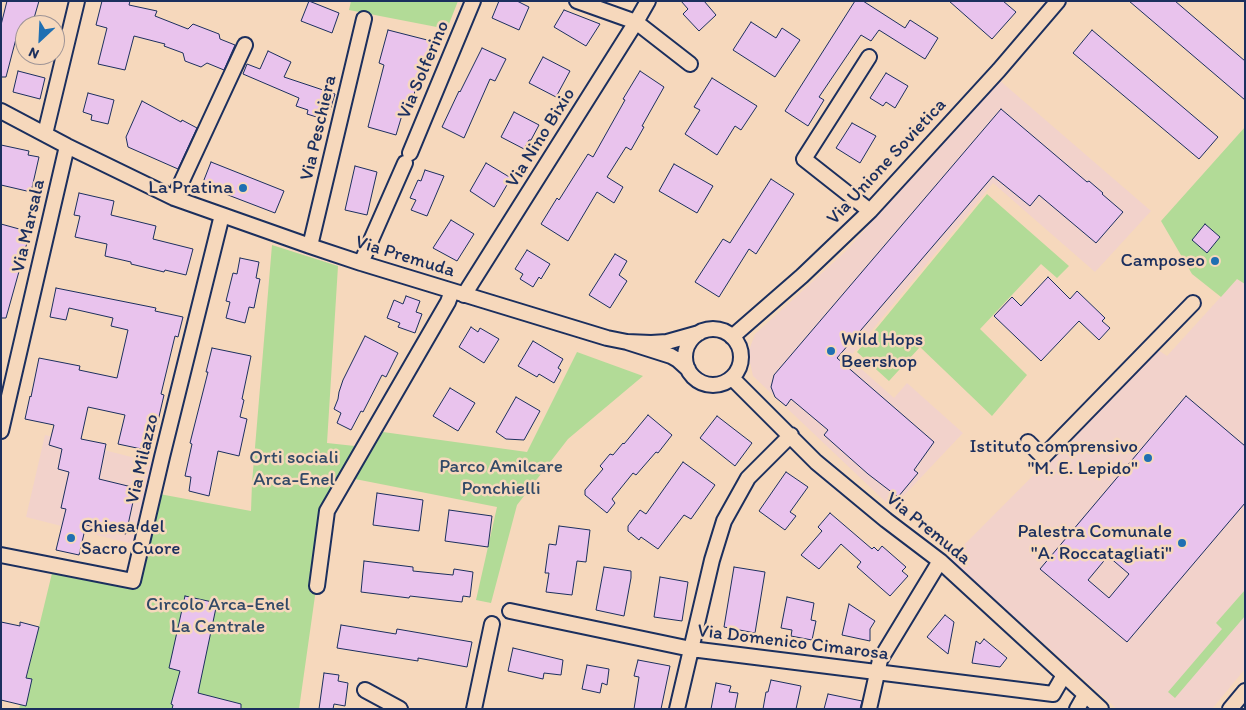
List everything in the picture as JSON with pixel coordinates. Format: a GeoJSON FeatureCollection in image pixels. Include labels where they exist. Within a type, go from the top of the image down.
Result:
{"type":"FeatureCollection","features":[{"type":"Feature","properties":{"kind":"street"},"geometry":{"type":"LineString","coordinates":[[45,134],[77,1]]}},
{"type":"Feature","properties":{"kind":"street","name":"Via Solferino"},"geometry":{"type":"LineString","coordinates":[[361,263],[408,158],[473,1]]}},
{"type":"Feature","properties":{"kind":"street"},"geometry":{"type":"LineString","coordinates":[[577,1],[636,22],[690,64]]}},
{"type":"Feature","properties":{"kind":"street","name":"Via Nino Bixio"},"geometry":{"type":"LineString","coordinates":[[317,586],[327,511],[443,310],[458,293],[648,1]]}},
{"type":"Feature","properties":{"kind":"street","name":"Via Unione Sovietica"},"geometry":{"type":"LineString","coordinates":[[732,337],[802,276],[870,211],[999,70],[1058,1]]}},
{"type":"Feature","properties":{"kind":"street","name":"Via Peschiera"},"geometry":{"type":"LineString","coordinates":[[310,246],[364,19]]}},
{"type":"Feature","properties":{"kind":"street"},"geometry":{"type":"LineString","coordinates":[[174,198],[245,45]]}},
{"type":"Feature","properties":{"kind":"street"},"geometry":{"type":"LineString","coordinates":[[869,57],[804,159],[870,211]]}},
{"type":"Feature","properties":{"kind":"street","name":"Via Premuda"},"geometry":{"type":"LineString","coordinates":[[1,111],[67,146],[174,198],[361,263],[671,356],[678,360],[700,382],[708,385],[725,383],[732,378],[816,462],[886,520],[940,560],[1101,709]]}},
{"type":"Feature","properties":{"kind":"street","name":"Via Marsala"},"geometry":{"type":"LineString","coordinates":[[1,431],[67,146]]}},
{"type":"Feature","properties":{"kind":"street","name":"Via Milazzo"},"geometry":{"type":"LineString","coordinates":[[1,555],[133,581],[222,215]]}},
{"type":"Feature","properties":{"kind":"street"},"geometry":{"type":"LineString","coordinates":[[1028,442],[1043,457],[1193,303]]}},
{"type":"Feature","properties":{"kind":"street","name":"Via Premuda"},"geometry":{"type":"LineString","coordinates":[[627,342],[667,342],[708,330],[725,332],[732,337]]}},
{"type":"Feature","properties":{"kind":"street"},"geometry":{"type":"LineString","coordinates":[[688,369],[685,354],[688,345],[700,333]]}},
{"type":"Feature","properties":{"kind":"street"},"geometry":{"type":"LineString","coordinates":[[732,337],[738,344],[741,352],[741,362],[732,378]]}},
{"type":"Feature","properties":{"kind":"street"},"geometry":{"type":"LineString","coordinates":[[678,709],[712,560],[724,521],[748,478],[791,436]]}},
{"type":"Feature","properties":{"kind":"street"},"geometry":{"type":"LineString","coordinates":[[869,709],[880,660],[940,560]]}},
{"type":"Feature","properties":{"kind":"street","name":"Via Domenico Cimarosa"},"geometry":{"type":"LineString","coordinates":[[510,611],[691,649],[1053,694],[1064,675]]}},
{"type":"Feature","properties":{"kind":"street"},"geometry":{"type":"LineString","coordinates":[[474,709],[492,624]]}},
{"type":"Feature","properties":{"kind":"street"},"geometry":{"type":"LineString","coordinates":[[365,690],[400,709]]}},
{"type":"Feature","properties":{"kind":"street"},"geometry":{"type":"LineString","coordinates":[[1230,709],[1245,691]]}},
{"type":"Feature","properties":{"kind":"street"},"geometry":{"type":"LineString","coordinates":[[1077,709],[1085,695]]}},
{"type":"Feature","properties":{"kind":"shaded area"},"geometry":{"type":"Polygon","coordinates":[[[998,79],[1151,211],[1095,272],[993,183],[849,358],[894,398],[907,383],[963,433],[892,508],[753,376],[748,353],[755,334],[846,251],[998,79]]]}},
{"type":"Feature","properties":{"kind":"shaded area","name":"Istituto comprensivo \"M. E. Lepido\""},"geometry":{"type":"Polygon","coordinates":[[[1237,279],[1245,284],[1245,669],[1212,709],[1117,709],[950,559],[1158,350],[1167,356],[1237,279]]]}},
{"type":"Feature","properties":{"kind":"shaded area"},"geometry":{"type":"Polygon","coordinates":[[[45,435],[155,463],[136,545],[26,517],[45,435]]]}},
{"type":"Feature","properties":{"kind":"green space"},"geometry":{"type":"Polygon","coordinates":[[[351,1],[458,1],[447,29],[349,10],[351,1]]]}},
{"type":"Feature","properties":{"kind":"green space"},"geometry":{"type":"Polygon","coordinates":[[[1245,127],[1245,284],[1237,279],[1221,297],[1192,274],[1161,221],[1245,127]]]}},
{"type":"Feature","properties":{"kind":"green space"},"geometry":{"type":"Polygon","coordinates":[[[987,194],[1069,266],[1057,278],[1041,264],[980,329],[1027,375],[992,416],[920,347],[889,381],[857,352],[987,194]]]}},
{"type":"Feature","properties":{"kind":"green space","name":"Circolo Arca-Enel La Centrale"},"geometry":{"type":"Polygon","coordinates":[[[272,245],[338,266],[327,443],[364,447],[327,511],[299,709],[19,709],[54,565],[133,581],[154,493],[251,511],[272,245]]]}},
{"type":"Feature","properties":{"kind":"green space","name":"Parco Amilcare Ponchielli"},"geometry":{"type":"Polygon","coordinates":[[[577,352],[643,376],[568,439],[517,505],[491,603],[476,600],[497,507],[355,479],[383,432],[527,452],[577,352]]]}},
{"type":"Feature","properties":{"kind":"green space"},"geometry":{"type":"Polygon","coordinates":[[[1245,590],[1245,616],[1175,698],[1168,692],[1222,629],[1216,623],[1245,590]]]}},
{"type":"Feature","properties":{"kind":"building"},"geometry":{"type":"Polygon","coordinates":[[[7,1],[39,1],[35,15],[15,15],[15,43],[6,77],[1,77],[1,25],[7,1]]]}},
{"type":"Feature","properties":{"kind":"building"},"geometry":{"type":"Polygon","coordinates":[[[102,1],[130,1],[129,5],[157,11],[155,16],[188,29],[193,24],[219,34],[220,39],[235,45],[224,70],[207,63],[201,67],[185,61],[183,53],[164,46],[165,44],[134,36],[125,70],[98,64],[107,28],[96,25],[102,1]]]}},
{"type":"Feature","properties":{"kind":"building"},"geometry":{"type":"Polygon","coordinates":[[[309,1],[339,13],[332,33],[301,21],[309,1]]]}},
{"type":"Feature","properties":{"kind":"building"},"geometry":{"type":"Polygon","coordinates":[[[499,1],[517,1],[529,7],[519,30],[492,18],[499,1]]]}},
{"type":"Feature","properties":{"kind":"building"},"geometry":{"type":"Polygon","coordinates":[[[681,1],[704,1],[716,15],[699,31],[683,14],[688,9],[681,1]]]}},
{"type":"Feature","properties":{"kind":"building"},"geometry":{"type":"Polygon","coordinates":[[[855,1],[863,1],[905,28],[910,20],[938,38],[925,59],[879,30],[871,41],[861,35],[819,97],[824,100],[808,126],[785,111],[855,1]]]}},
{"type":"Feature","properties":{"kind":"building"},"geometry":{"type":"Polygon","coordinates":[[[949,1],[1003,1],[1016,12],[992,39],[949,1]]]}},
{"type":"Feature","properties":{"kind":"building"},"geometry":{"type":"Polygon","coordinates":[[[1129,1],[1175,1],[1245,61],[1245,100],[1129,1]]]}},
{"type":"Feature","properties":{"kind":"building"},"geometry":{"type":"Polygon","coordinates":[[[564,10],[600,24],[586,46],[554,27],[564,10]]]}},
{"type":"Feature","properties":{"kind":"building"},"geometry":{"type":"Polygon","coordinates":[[[751,22],[776,38],[782,28],[800,40],[775,77],[733,50],[751,22]]]}},
{"type":"Feature","properties":{"kind":"building"},"geometry":{"type":"Polygon","coordinates":[[[388,30],[435,42],[427,73],[420,72],[408,117],[402,115],[396,135],[368,127],[384,65],[379,63],[388,30]]]}},
{"type":"Feature","properties":{"kind":"building"},"geometry":{"type":"Polygon","coordinates":[[[1092,30],[1218,137],[1199,159],[1073,53],[1092,30]]]}},
{"type":"Feature","properties":{"kind":"building"},"geometry":{"type":"Polygon","coordinates":[[[482,48],[506,59],[495,81],[490,79],[464,138],[442,127],[482,48]]]}},
{"type":"Feature","properties":{"kind":"building"},"geometry":{"type":"Polygon","coordinates":[[[268,51],[291,62],[284,77],[335,94],[330,110],[326,109],[323,119],[307,114],[308,110],[296,106],[299,98],[243,74],[247,64],[260,69],[268,51]]]}},
{"type":"Feature","properties":{"kind":"building"},"geometry":{"type":"Polygon","coordinates":[[[543,57],[570,71],[556,97],[529,83],[543,57]]]}},
{"type":"Feature","properties":{"kind":"building"},"geometry":{"type":"Polygon","coordinates":[[[18,71],[45,78],[40,99],[13,92],[18,71]]]}},
{"type":"Feature","properties":{"kind":"building"},"geometry":{"type":"Polygon","coordinates":[[[640,71],[664,87],[631,150],[626,147],[607,177],[623,187],[614,203],[597,192],[568,241],[541,224],[557,198],[559,200],[588,154],[593,157],[640,71]]]}},
{"type":"Feature","properties":{"kind":"building"},"geometry":{"type":"Polygon","coordinates":[[[886,73],[908,86],[895,108],[886,102],[883,106],[870,98],[886,73]]]}},
{"type":"Feature","properties":{"kind":"building"},"geometry":{"type":"Polygon","coordinates":[[[712,78],[757,106],[741,130],[735,126],[717,155],[685,134],[700,110],[694,107],[712,78]]]}},
{"type":"Feature","properties":{"kind":"building"},"geometry":{"type":"Polygon","coordinates":[[[88,93],[114,100],[108,124],[91,120],[92,115],[83,112],[88,93]]]}},
{"type":"Feature","properties":{"kind":"building"},"geometry":{"type":"Polygon","coordinates":[[[142,101],[181,122],[182,120],[197,128],[178,169],[128,147],[126,137],[142,101]]]}},
{"type":"Feature","properties":{"kind":"building"},"geometry":{"type":"Polygon","coordinates":[[[1001,109],[1087,182],[1089,181],[1123,212],[1096,243],[1039,195],[1030,206],[993,176],[837,358],[934,442],[914,470],[918,473],[898,497],[868,474],[824,435],[828,430],[791,399],[786,406],[775,397],[771,387],[774,375],[1001,109]]]}},
{"type":"Feature","properties":{"kind":"building"},"geometry":{"type":"Polygon","coordinates":[[[514,112],[539,125],[524,149],[501,137],[514,112]]]}},
{"type":"Feature","properties":{"kind":"building"},"geometry":{"type":"Polygon","coordinates":[[[852,123],[876,136],[860,163],[836,148],[852,123]]]}},
{"type":"Feature","properties":{"kind":"building"},"geometry":{"type":"Polygon","coordinates":[[[1,145],[29,151],[28,155],[39,157],[31,192],[1,185],[1,145]]]}},
{"type":"Feature","properties":{"kind":"building","name":"La Pratina"},"geometry":{"type":"Polygon","coordinates":[[[211,162],[284,191],[275,213],[202,185],[211,162]]]}},
{"type":"Feature","properties":{"kind":"building"},"geometry":{"type":"Polygon","coordinates":[[[486,163],[511,178],[494,207],[470,191],[486,163]]]}},
{"type":"Feature","properties":{"kind":"building"},"geometry":{"type":"Polygon","coordinates":[[[674,164],[713,186],[697,213],[659,191],[674,164]]]}},
{"type":"Feature","properties":{"kind":"building"},"geometry":{"type":"Polygon","coordinates":[[[355,166],[377,172],[367,215],[345,210],[355,166]]]}},
{"type":"Feature","properties":{"kind":"building"},"geometry":{"type":"Polygon","coordinates":[[[425,170],[444,176],[427,216],[411,210],[416,200],[410,198],[418,180],[421,181],[425,170]]]}},
{"type":"Feature","properties":{"kind":"building"},"geometry":{"type":"Polygon","coordinates":[[[771,179],[794,194],[756,254],[749,249],[719,297],[695,282],[723,239],[730,243],[771,179]]]}},
{"type":"Feature","properties":{"kind":"building"},"geometry":{"type":"Polygon","coordinates":[[[79,193],[114,201],[111,215],[156,226],[153,239],[193,249],[186,275],[165,270],[164,272],[105,256],[107,244],[75,237],[80,216],[74,215],[79,193]]]}},
{"type":"Feature","properties":{"kind":"building"},"geometry":{"type":"Polygon","coordinates":[[[451,220],[474,234],[457,261],[433,248],[451,220]]]}},
{"type":"Feature","properties":{"kind":"building"},"geometry":{"type":"Polygon","coordinates":[[[1,224],[30,232],[6,318],[1,318],[1,224]]]}},
{"type":"Feature","properties":{"kind":"building"},"geometry":{"type":"Polygon","coordinates":[[[1205,224],[1220,237],[1207,253],[1192,240],[1205,224]]]}},
{"type":"Feature","properties":{"kind":"building"},"geometry":{"type":"Polygon","coordinates":[[[527,250],[550,264],[541,279],[539,277],[533,287],[520,279],[523,274],[515,269],[527,250]]]}},
{"type":"Feature","properties":{"kind":"building"},"geometry":{"type":"Polygon","coordinates":[[[615,254],[627,261],[619,275],[627,281],[610,308],[589,295],[615,254]]]}},
{"type":"Feature","properties":{"kind":"building"},"geometry":{"type":"Polygon","coordinates":[[[240,258],[259,262],[256,278],[260,279],[254,308],[249,307],[245,323],[226,318],[230,302],[226,301],[233,273],[237,274],[240,258]]]}},
{"type":"Feature","properties":{"kind":"building"},"geometry":{"type":"Polygon","coordinates":[[[1048,277],[1070,299],[1077,291],[1105,318],[1102,321],[1110,328],[1099,340],[1079,321],[1041,361],[994,316],[1012,297],[1021,306],[1048,277]]]}},
{"type":"Feature","properties":{"kind":"building"},"geometry":{"type":"Polygon","coordinates":[[[56,288],[156,308],[155,311],[183,317],[178,337],[175,336],[161,394],[164,395],[151,451],[118,444],[125,415],[88,407],[81,439],[106,444],[99,479],[136,488],[126,534],[86,525],[79,555],[56,550],[66,509],[61,508],[69,472],[58,469],[62,449],[49,445],[54,425],[25,419],[30,396],[39,358],[80,366],[79,370],[117,378],[128,330],[111,326],[113,318],[69,308],[66,320],[50,317],[56,288]]]}},
{"type":"Feature","properties":{"kind":"building"},"geometry":{"type":"Polygon","coordinates":[[[406,296],[420,301],[416,312],[422,314],[415,333],[398,327],[400,323],[387,318],[394,300],[403,304],[406,296]]]}},
{"type":"Feature","properties":{"kind":"building"},"geometry":{"type":"Polygon","coordinates":[[[471,327],[478,332],[480,328],[499,339],[484,363],[459,347],[471,327]]]}},
{"type":"Feature","properties":{"kind":"building"},"geometry":{"type":"Polygon","coordinates":[[[365,336],[398,353],[386,377],[382,375],[363,412],[361,411],[351,430],[337,423],[341,413],[334,409],[343,380],[365,336]]]}},
{"type":"Feature","properties":{"kind":"building"},"geometry":{"type":"Polygon","coordinates":[[[533,341],[563,359],[558,368],[561,370],[554,383],[539,374],[537,377],[518,366],[533,341]]]}},
{"type":"Feature","properties":{"kind":"building"},"geometry":{"type":"Polygon","coordinates":[[[212,348],[251,356],[242,399],[244,400],[240,417],[247,419],[239,456],[218,451],[209,496],[189,491],[191,477],[185,476],[192,444],[190,443],[208,372],[206,372],[212,348]]]}},
{"type":"Feature","properties":{"kind":"building"},"geometry":{"type":"Polygon","coordinates":[[[450,388],[475,403],[458,431],[433,416],[450,388]]]}},
{"type":"Feature","properties":{"kind":"building"},"geometry":{"type":"Polygon","coordinates":[[[1186,396],[1245,446],[1245,503],[1127,642],[1040,569],[1186,396]],[[1108,556],[1088,580],[1109,598],[1129,574],[1108,556]]]}},
{"type":"Feature","properties":{"kind":"building"},"geometry":{"type":"Polygon","coordinates":[[[516,397],[540,411],[524,440],[506,439],[496,432],[516,397]]]}},
{"type":"Feature","properties":{"kind":"building"},"geometry":{"type":"Polygon","coordinates":[[[648,415],[672,435],[658,453],[656,452],[636,475],[633,473],[612,499],[615,503],[607,513],[585,495],[585,490],[603,469],[600,466],[610,454],[613,455],[624,444],[648,415]]]}},
{"type":"Feature","properties":{"kind":"building"},"geometry":{"type":"Polygon","coordinates":[[[717,416],[752,443],[735,466],[700,438],[717,416]]]}},
{"type":"Feature","properties":{"kind":"building"},"geometry":{"type":"Polygon","coordinates":[[[683,462],[715,485],[691,519],[684,515],[658,549],[641,537],[639,540],[628,531],[628,526],[640,510],[646,514],[683,462]]]}},
{"type":"Feature","properties":{"kind":"building"},"geometry":{"type":"Polygon","coordinates":[[[786,472],[808,487],[790,512],[796,516],[785,530],[759,511],[786,472]]]}},
{"type":"Feature","properties":{"kind":"building"},"geometry":{"type":"Polygon","coordinates":[[[377,493],[423,500],[419,531],[373,525],[377,493]]]}},
{"type":"Feature","properties":{"kind":"building"},"geometry":{"type":"Polygon","coordinates":[[[449,510],[492,516],[488,547],[445,541],[449,510]]]}},
{"type":"Feature","properties":{"kind":"building"},"geometry":{"type":"Polygon","coordinates":[[[830,513],[872,549],[874,547],[878,551],[882,546],[906,567],[902,571],[908,576],[890,596],[857,567],[861,562],[841,544],[819,569],[801,555],[822,531],[818,527],[830,513]]]}},
{"type":"Feature","properties":{"kind":"building"},"geometry":{"type":"Polygon","coordinates":[[[559,526],[590,530],[586,562],[577,561],[572,595],[546,592],[549,573],[545,573],[549,544],[556,545],[559,526]]]}},
{"type":"Feature","properties":{"kind":"building"},"geometry":{"type":"Polygon","coordinates":[[[364,561],[413,567],[413,571],[453,575],[454,569],[473,572],[470,597],[463,596],[462,602],[361,592],[364,561]]]}},
{"type":"Feature","properties":{"kind":"building"},"geometry":{"type":"Polygon","coordinates":[[[604,567],[631,571],[624,616],[596,610],[604,567]]]}},
{"type":"Feature","properties":{"kind":"building"},"geometry":{"type":"Polygon","coordinates":[[[734,567],[765,572],[755,633],[724,627],[734,567]]]}},
{"type":"Feature","properties":{"kind":"building"},"geometry":{"type":"Polygon","coordinates":[[[660,577],[688,582],[682,621],[654,617],[660,577]]]}},
{"type":"Feature","properties":{"kind":"building"},"geometry":{"type":"Polygon","coordinates":[[[185,596],[217,603],[198,693],[241,704],[241,709],[172,709],[173,705],[171,704],[180,671],[169,668],[185,596]]]}},
{"type":"Feature","properties":{"kind":"building"},"geometry":{"type":"Polygon","coordinates":[[[787,597],[814,603],[811,620],[816,621],[812,640],[791,636],[792,630],[781,628],[787,597]]]}},
{"type":"Feature","properties":{"kind":"building"},"geometry":{"type":"Polygon","coordinates":[[[849,604],[875,621],[870,629],[870,641],[842,635],[849,604]]]}},
{"type":"Feature","properties":{"kind":"building"},"geometry":{"type":"Polygon","coordinates":[[[945,615],[954,622],[948,654],[927,637],[945,615]]]}},
{"type":"Feature","properties":{"kind":"building"},"geometry":{"type":"Polygon","coordinates":[[[1,622],[20,626],[20,622],[39,627],[26,678],[32,679],[26,706],[1,700],[1,622]]]}},
{"type":"Feature","properties":{"kind":"building"},"geometry":{"type":"Polygon","coordinates":[[[341,625],[396,634],[397,629],[472,642],[467,667],[418,658],[418,661],[337,648],[341,625]]]}},
{"type":"Feature","properties":{"kind":"building"},"geometry":{"type":"Polygon","coordinates":[[[984,639],[1007,658],[1000,667],[972,663],[976,641],[980,644],[984,639]]]}},
{"type":"Feature","properties":{"kind":"building"},"geometry":{"type":"Polygon","coordinates":[[[513,648],[563,660],[561,675],[544,673],[543,679],[508,671],[513,648]]]}},
{"type":"Feature","properties":{"kind":"building"},"geometry":{"type":"Polygon","coordinates":[[[638,660],[670,666],[661,709],[634,709],[639,677],[634,676],[638,660]]]}},
{"type":"Feature","properties":{"kind":"building"},"geometry":{"type":"Polygon","coordinates":[[[587,665],[609,669],[607,685],[602,683],[600,693],[582,689],[587,665]]]}},
{"type":"Feature","properties":{"kind":"building"},"geometry":{"type":"Polygon","coordinates":[[[324,673],[339,675],[338,681],[348,683],[345,706],[334,704],[333,709],[319,709],[324,673]]]}},
{"type":"Feature","properties":{"kind":"building"},"geometry":{"type":"Polygon","coordinates":[[[771,680],[801,686],[796,709],[763,709],[766,692],[768,692],[771,680]]]}},
{"type":"Feature","properties":{"kind":"building"},"geometry":{"type":"Polygon","coordinates":[[[716,683],[731,686],[729,692],[738,693],[735,709],[711,709],[716,683]]]}},
{"type":"Feature","properties":{"kind":"building"},"geometry":{"type":"Polygon","coordinates":[[[828,694],[862,701],[860,709],[824,709],[828,694]]]}},
{"type":"Feature","properties":{"kind":"place","name":"La Pratina"},"geometry":{"type":"Point","coordinates":[243,188]}},
{"type":"Feature","properties":{"kind":"place","name":"Camposeo"},"geometry":{"type":"Point","coordinates":[1215,261]}},
{"type":"Feature","properties":{"kind":"place","name":"Wild Hops Beershop"},"geometry":{"type":"Point","coordinates":[831,351]}},
{"type":"Feature","properties":{"kind":"place","name":"Istituto comprensivo \"M. E. Lepido\""},"geometry":{"type":"Point","coordinates":[1148,458]}},
{"type":"Feature","properties":{"kind":"place","name":"Chiesa del Sacro Cuore"},"geometry":{"type":"Point","coordinates":[71,538]}},
{"type":"Feature","properties":{"kind":"place","name":"Palestra Comunale \"A. Roccatagliati\""},"geometry":{"type":"Point","coordinates":[1182,543]}},
{"type":"Feature","properties":{"kind":"park label","name":"Orti sociali Arca-Enel"},"geometry":{"type":"Point","coordinates":[294,469]}}]}
